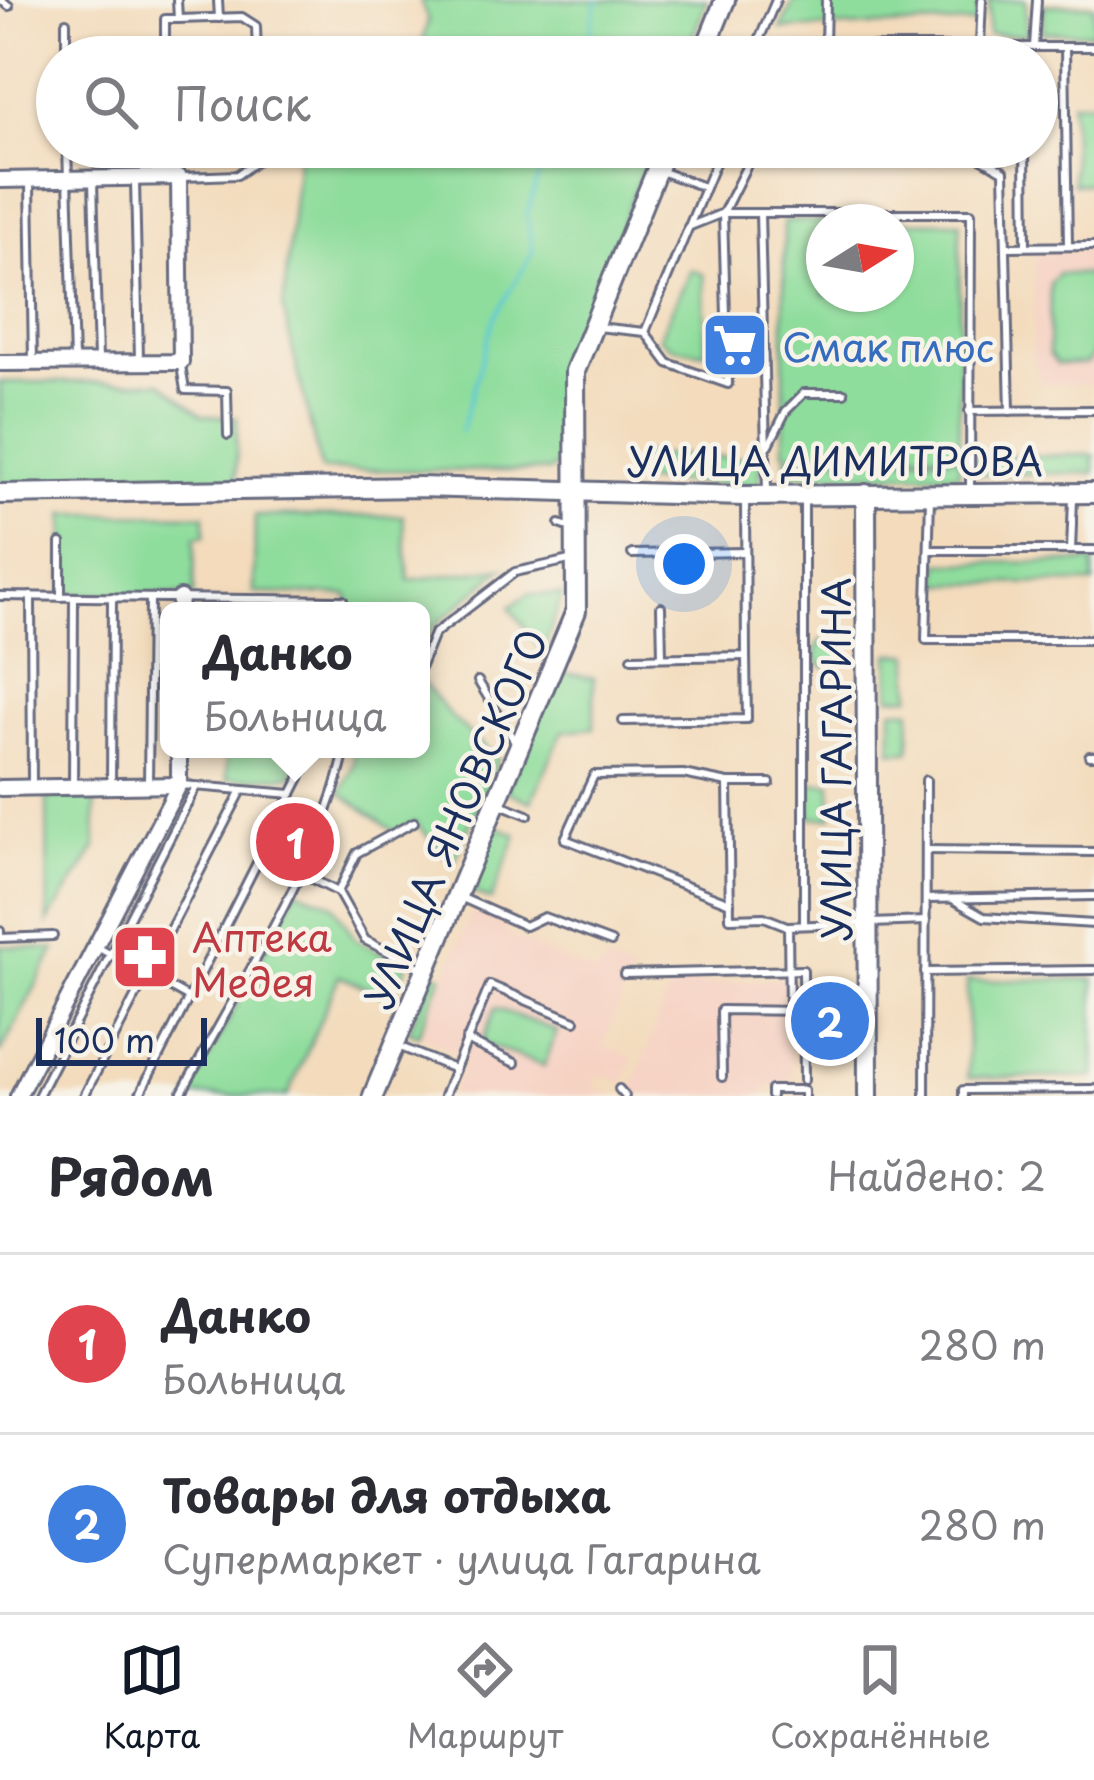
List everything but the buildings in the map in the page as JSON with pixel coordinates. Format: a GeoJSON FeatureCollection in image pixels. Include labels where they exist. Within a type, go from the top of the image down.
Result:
{"type":"FeatureCollection","features":[{"type":"Feature","properties":{"kind":"street"},"geometry":{"type":"LineString","coordinates":[[713,36],[725,0]]}},
{"type":"Feature","properties":{"kind":"street","name":"УЛИЦА ЯНОВСКОГО"},"geometry":{"type":"LineString","coordinates":[[373,1096],[576,611],[577,559],[568,527],[576,489],[575,371],[656,170]]}},
{"type":"Feature","properties":{"kind":"street"},"geometry":{"type":"LineString","coordinates":[[0,180],[172,177],[181,362],[0,364]]}},
{"type":"Feature","properties":{"kind":"street","name":"УЛИЦА ДИМИТРОВА"},"geometry":{"type":"LineString","coordinates":[[0,494],[576,489],[745,496],[1094,493]]}},
{"type":"Feature","properties":{"kind":"street","name":"УЛИЦА ГАГАРИНА"},"geometry":{"type":"LineString","coordinates":[[866,494],[868,1096]]}},
{"type":"Feature","properties":{"kind":"street"},"geometry":{"type":"LineString","coordinates":[[17,1096],[179,785],[179,758]]}},
{"type":"Feature","properties":{"kind":"street"},"geometry":{"type":"LineString","coordinates":[[0,788],[179,785]]}},
{"type":"Feature","properties":{"kind":"lane"},"geometry":{"type":"LineString","coordinates":[[1,0],[9,6]]}},
{"type":"Feature","properties":{"kind":"lane"},"geometry":{"type":"LineString","coordinates":[[177,0],[178,19]]}},
{"type":"Feature","properties":{"kind":"lane"},"geometry":{"type":"LineString","coordinates":[[218,0],[219,18]]}},
{"type":"Feature","properties":{"kind":"lane"},"geometry":{"type":"LineString","coordinates":[[761,36],[776,0]]}},
{"type":"Feature","properties":{"kind":"lane"},"geometry":{"type":"LineString","coordinates":[[825,36],[826,0]]}},
{"type":"Feature","properties":{"kind":"lane"},"geometry":{"type":"LineString","coordinates":[[980,36],[982,0]]}},
{"type":"Feature","properties":{"kind":"lane"},"geometry":{"type":"LineString","coordinates":[[1035,36],[1037,0]]}},
{"type":"Feature","properties":{"kind":"lane"},"geometry":{"type":"LineString","coordinates":[[165,36],[165,20],[242,17],[256,26],[256,36]]}},
{"type":"Feature","properties":{"kind":"lane"},"geometry":{"type":"LineString","coordinates":[[66,22],[66,36]]}},
{"type":"Feature","properties":{"kind":"lane"},"geometry":{"type":"LineString","coordinates":[[1058,47],[1094,46]]}},
{"type":"Feature","properties":{"kind":"lane"},"geometry":{"type":"LineString","coordinates":[[1065,47],[1068,246]]}},
{"type":"Feature","properties":{"kind":"lane"},"geometry":{"type":"LineString","coordinates":[[68,168],[74,364]]}},
{"type":"Feature","properties":{"kind":"lane"},"geometry":{"type":"LineString","coordinates":[[170,168],[172,177],[237,175],[247,168]]}},
{"type":"Feature","properties":{"kind":"lane"},"geometry":{"type":"LineString","coordinates":[[645,332],[713,168]]}},
{"type":"Feature","properties":{"kind":"lane"},"geometry":{"type":"LineString","coordinates":[[593,326],[645,332],[668,363],[728,385],[723,213],[746,168]]}},
{"type":"Feature","properties":{"kind":"lane"},"geometry":{"type":"LineString","coordinates":[[1001,168],[1010,411]]}},
{"type":"Feature","properties":{"kind":"lane"},"geometry":{"type":"LineString","coordinates":[[1024,168],[1026,246]]}},
{"type":"Feature","properties":{"kind":"lane"},"geometry":{"type":"LineString","coordinates":[[656,170],[704,187]]}},
{"type":"Feature","properties":{"kind":"lane"},"geometry":{"type":"LineString","coordinates":[[135,177],[139,363]]}},
{"type":"Feature","properties":{"kind":"lane"},"geometry":{"type":"LineString","coordinates":[[93,178],[98,363]]}},
{"type":"Feature","properties":{"kind":"lane"},"geometry":{"type":"LineString","coordinates":[[29,179],[33,363]]}},
{"type":"Feature","properties":{"kind":"lane"},"geometry":{"type":"LineString","coordinates":[[688,227],[723,213],[970,213],[970,494]]}},
{"type":"Feature","properties":{"kind":"lane"},"geometry":{"type":"LineString","coordinates":[[760,213],[767,496]]}},
{"type":"Feature","properties":{"kind":"lane"},"geometry":{"type":"LineString","coordinates":[[1007,247],[1094,246]]}},
{"type":"Feature","properties":{"kind":"lane"},"geometry":{"type":"LineString","coordinates":[[181,362],[185,390],[227,391],[227,435]]}},
{"type":"Feature","properties":{"kind":"lane"},"geometry":{"type":"LineString","coordinates":[[766,452],[786,411],[804,393],[844,393]]}},
{"type":"Feature","properties":{"kind":"lane"},"geometry":{"type":"LineString","coordinates":[[969,412],[1094,410]]}},
{"type":"Feature","properties":{"kind":"lane"},"geometry":{"type":"LineString","coordinates":[[1072,550],[1073,493]]}},
{"type":"Feature","properties":{"kind":"lane"},"geometry":{"type":"LineString","coordinates":[[930,494],[926,640],[1094,640]]}},
{"type":"Feature","properties":{"kind":"lane"},"geometry":{"type":"LineString","coordinates":[[804,495],[804,925]]}},
{"type":"Feature","properties":{"kind":"lane"},"geometry":{"type":"LineString","coordinates":[[623,721],[747,719],[745,496]]}},
{"type":"Feature","properties":{"kind":"lane"},"geometry":{"type":"LineString","coordinates":[[61,543],[61,597]]}},
{"type":"Feature","properties":{"kind":"lane"},"geometry":{"type":"LineString","coordinates":[[928,550],[1094,550]]}},
{"type":"Feature","properties":{"kind":"lane"},"geometry":{"type":"LineString","coordinates":[[632,554],[745,552]]}},
{"type":"Feature","properties":{"kind":"lane"},"geometry":{"type":"LineString","coordinates":[[430,644],[434,634],[514,572],[577,559]]}},
{"type":"Feature","properties":{"kind":"lane"},"geometry":{"type":"LineString","coordinates":[[0,596],[169,602]]}},
{"type":"Feature","properties":{"kind":"lane"},"geometry":{"type":"LineString","coordinates":[[31,596],[32,788]]}},
{"type":"Feature","properties":{"kind":"lane"},"geometry":{"type":"LineString","coordinates":[[73,787],[74,597]]}},
{"type":"Feature","properties":{"kind":"lane"},"geometry":{"type":"LineString","coordinates":[[111,786],[112,597]]}},
{"type":"Feature","properties":{"kind":"lane"},"geometry":{"type":"LineString","coordinates":[[148,785],[150,598]]}},
{"type":"Feature","properties":{"kind":"lane"},"geometry":{"type":"LineString","coordinates":[[229,602],[343,602]]}},
{"type":"Feature","properties":{"kind":"lane"},"geometry":{"type":"LineString","coordinates":[[661,607],[662,658]]}},
{"type":"Feature","properties":{"kind":"lane"},"geometry":{"type":"LineString","coordinates":[[632,658],[746,656]]}},
{"type":"Feature","properties":{"kind":"lane"},"geometry":{"type":"LineString","coordinates":[[478,681],[519,748]]}},
{"type":"Feature","properties":{"kind":"lane"},"geometry":{"type":"LineString","coordinates":[[139,1096],[307,758]]}},
{"type":"Feature","properties":{"kind":"lane"},"geometry":{"type":"LineString","coordinates":[[180,1096],[298,872],[340,781],[344,758]]}},
{"type":"Feature","properties":{"kind":"lane"},"geometry":{"type":"LineString","coordinates":[[730,903],[565,839],[594,775],[683,774],[728,783],[770,783]]}},
{"type":"Feature","properties":{"kind":"lane"},"geometry":{"type":"LineString","coordinates":[[925,1096],[926,780]]}},
{"type":"Feature","properties":{"kind":"lane"},"geometry":{"type":"LineString","coordinates":[[728,783],[730,918],[764,917],[788,926],[926,921]]}},
{"type":"Feature","properties":{"kind":"lane"},"geometry":{"type":"LineString","coordinates":[[179,785],[292,794]]}},
{"type":"Feature","properties":{"kind":"lane"},"geometry":{"type":"LineString","coordinates":[[38,1096],[196,787]]}},
{"type":"Feature","properties":{"kind":"lane"},"geometry":{"type":"LineString","coordinates":[[84,1096],[241,793]]}},
{"type":"Feature","properties":{"kind":"lane"},"geometry":{"type":"LineString","coordinates":[[496,802],[528,815]]}},
{"type":"Feature","properties":{"kind":"lane"},"geometry":{"type":"LineString","coordinates":[[338,892],[358,854],[414,822]]}},
{"type":"Feature","properties":{"kind":"lane"},"geometry":{"type":"LineString","coordinates":[[926,850],[1094,852]]}},
{"type":"Feature","properties":{"kind":"lane"},"geometry":{"type":"LineString","coordinates":[[298,872],[338,892],[365,940],[426,970]]}},
{"type":"Feature","properties":{"kind":"lane"},"geometry":{"type":"LineString","coordinates":[[457,896],[525,926],[544,917],[610,942]]}},
{"type":"Feature","properties":{"kind":"lane"},"geometry":{"type":"LineString","coordinates":[[926,899],[1094,896]]}},
{"type":"Feature","properties":{"kind":"lane"},"geometry":{"type":"LineString","coordinates":[[951,898],[983,917],[1094,924]]}},
{"type":"Feature","properties":{"kind":"lane"},"geometry":{"type":"LineString","coordinates":[[788,926],[789,1012]]}},
{"type":"Feature","properties":{"kind":"lane"},"geometry":{"type":"LineString","coordinates":[[0,931],[0,938],[53,936]]}},
{"type":"Feature","properties":{"kind":"lane"},"geometry":{"type":"LineString","coordinates":[[94,945],[189,998]]}},
{"type":"Feature","properties":{"kind":"lane"},"geometry":{"type":"LineString","coordinates":[[625,974],[803,970],[804,1080]]}},
{"type":"Feature","properties":{"kind":"lane"},"geometry":{"type":"LineString","coordinates":[[926,972],[1094,970]]}},
{"type":"Feature","properties":{"kind":"lane"},"geometry":{"type":"LineString","coordinates":[[444,1096],[490,985],[575,1022]]}},
{"type":"Feature","properties":{"kind":"lane"},"geometry":{"type":"LineString","coordinates":[[722,1077],[721,1010],[804,1011]]}},
{"type":"Feature","properties":{"kind":"lane"},"geometry":{"type":"LineString","coordinates":[[466,1040],[515,1063]]}},
{"type":"Feature","properties":{"kind":"lane"},"geometry":{"type":"LineString","coordinates":[[394,1045],[454,1068]]}},
{"type":"Feature","properties":{"kind":"lane"},"geometry":{"type":"LineString","coordinates":[[963,1096],[963,1090],[1094,1089]]}},
{"type":"Feature","properties":{"kind":"lane"},"geometry":{"type":"LineString","coordinates":[[770,1096],[770,1090],[804,1090],[804,1096]]}},
{"type":"Feature","properties":{"kind":"shaded area"},"geometry":{"type":"Polygon","coordinates":[[[1035,250],[1094,250],[1094,385],[1042,384],[1032,358],[1035,250]]]}},
{"type":"Feature","properties":{"kind":"shaded area"},"geometry":{"type":"Polygon","coordinates":[[[472,911],[510,928],[507,934],[596,975],[606,961],[632,972],[603,1045],[633,1058],[622,1083],[599,1074],[593,1086],[614,1096],[451,1096],[466,1056],[421,1037],[472,911]]]}},
{"type":"Feature","properties":{"kind":"shaded area"},"geometry":{"type":"Polygon","coordinates":[[[793,979],[792,1084],[767,1085],[765,1096],[638,1096],[632,1089],[670,985],[793,979]]]}},
{"type":"Feature","properties":{"kind":"green space"},"geometry":{"type":"Polygon","coordinates":[[[420,0],[707,0],[693,36],[424,36],[428,20],[420,0]]]}},
{"type":"Feature","properties":{"kind":"green space"},"geometry":{"type":"Polygon","coordinates":[[[794,0],[978,0],[978,23],[781,29],[794,0]]]}},
{"type":"Feature","properties":{"kind":"green space"},"geometry":{"type":"Polygon","coordinates":[[[989,0],[1026,0],[1026,35],[988,34],[989,0]]]}},
{"type":"Feature","properties":{"kind":"green space"},"geometry":{"type":"Polygon","coordinates":[[[1044,5],[1094,5],[1094,33],[1043,32],[1044,5]]]}},
{"type":"Feature","properties":{"kind":"green space"},"geometry":{"type":"Polygon","coordinates":[[[1071,102],[1094,102],[1094,183],[1073,184],[1071,102]]]}},
{"type":"Feature","properties":{"kind":"green space"},"geometry":{"type":"Polygon","coordinates":[[[297,168],[643,168],[566,371],[567,458],[549,471],[321,470],[283,309],[297,168]]]}},
{"type":"Feature","properties":{"kind":"green space"},"geometry":{"type":"Polygon","coordinates":[[[784,221],[806,221],[806,312],[914,312],[914,222],[960,222],[959,453],[784,453],[784,221]]]}},
{"type":"Feature","properties":{"kind":"green space"},"geometry":{"type":"Polygon","coordinates":[[[691,269],[704,275],[705,353],[672,347],[659,337],[691,269]]]}},
{"type":"Feature","properties":{"kind":"green space"},"geometry":{"type":"Polygon","coordinates":[[[1059,274],[1085,274],[1094,283],[1094,353],[1086,364],[1057,364],[1049,354],[1050,283],[1059,274]]]}},
{"type":"Feature","properties":{"kind":"green space"},"geometry":{"type":"Polygon","coordinates":[[[0,382],[161,382],[202,415],[237,418],[236,484],[0,486],[0,382]]]}},
{"type":"Feature","properties":{"kind":"green space"},"geometry":{"type":"Polygon","coordinates":[[[642,455],[761,458],[760,485],[642,481],[642,455]]]}},
{"type":"Feature","properties":{"kind":"green space"},"geometry":{"type":"Polygon","coordinates":[[[1094,455],[1094,473],[975,474],[974,456],[1094,455]]]}},
{"type":"Feature","properties":{"kind":"green space"},"geometry":{"type":"Polygon","coordinates":[[[959,457],[959,474],[786,475],[786,458],[959,457]]]}},
{"type":"Feature","properties":{"kind":"green space"},"geometry":{"type":"Polygon","coordinates":[[[65,514],[205,515],[205,536],[195,537],[194,595],[64,594],[65,514]]]}},
{"type":"Feature","properties":{"kind":"green space"},"geometry":{"type":"Polygon","coordinates":[[[255,516],[403,516],[409,580],[503,568],[430,634],[430,602],[348,602],[348,595],[254,593],[255,516]]]}},
{"type":"Feature","properties":{"kind":"green space"},"geometry":{"type":"Polygon","coordinates":[[[1094,562],[1094,583],[939,584],[939,563],[1094,562]]]}},
{"type":"Feature","properties":{"kind":"green space"},"geometry":{"type":"Polygon","coordinates":[[[528,594],[562,595],[543,652],[510,607],[528,594]]]}},
{"type":"Feature","properties":{"kind":"green space"},"geometry":{"type":"Polygon","coordinates":[[[831,638],[846,653],[831,668],[816,653],[831,638]]]}},
{"type":"Feature","properties":{"kind":"green space"},"geometry":{"type":"Polygon","coordinates":[[[889,654],[910,654],[911,696],[891,697],[889,654]]]}},
{"type":"Feature","properties":{"kind":"green space"},"geometry":{"type":"Polygon","coordinates":[[[557,672],[594,678],[594,728],[563,731],[531,802],[506,791],[557,672]]]}},
{"type":"Feature","properties":{"kind":"green space"},"geometry":{"type":"Polygon","coordinates":[[[430,691],[498,759],[453,864],[415,822],[395,832],[341,793],[354,758],[430,758],[430,691]]]}},
{"type":"Feature","properties":{"kind":"green space"},"geometry":{"type":"Polygon","coordinates":[[[892,709],[911,710],[910,751],[892,751],[892,709]]]}},
{"type":"Feature","properties":{"kind":"green space"},"geometry":{"type":"Polygon","coordinates":[[[226,758],[294,758],[294,775],[227,779],[226,758]]]}},
{"type":"Feature","properties":{"kind":"green space"},"geometry":{"type":"Polygon","coordinates":[[[810,783],[831,783],[832,817],[810,818],[810,783]]]}},
{"type":"Feature","properties":{"kind":"green space"},"geometry":{"type":"Polygon","coordinates":[[[47,797],[95,798],[96,848],[48,922],[47,797]]]}},
{"type":"Feature","properties":{"kind":"green space"},"geometry":{"type":"Polygon","coordinates":[[[493,825],[517,835],[491,900],[466,890],[493,825]]]}},
{"type":"Feature","properties":{"kind":"green space"},"geometry":{"type":"Polygon","coordinates":[[[297,889],[333,904],[355,939],[407,966],[391,997],[339,976],[288,1096],[189,1096],[297,889]]]}},
{"type":"Feature","properties":{"kind":"green space"},"geometry":{"type":"Polygon","coordinates":[[[0,946],[55,949],[0,1054],[0,946]]]}},
{"type":"Feature","properties":{"kind":"green space"},"geometry":{"type":"Polygon","coordinates":[[[433,972],[442,976],[418,1035],[409,1031],[433,972]]]}},
{"type":"Feature","properties":{"kind":"green space"},"geometry":{"type":"Polygon","coordinates":[[[1094,979],[1094,1077],[968,1078],[967,981],[1094,979]]]}},
{"type":"Feature","properties":{"kind":"green space"},"geometry":{"type":"Polygon","coordinates":[[[495,1008],[557,1031],[544,1066],[482,1043],[495,1008]]]}},
{"type":"Feature","properties":{"kind":"waterway"},"geometry":{"type":"LineString","coordinates":[[589,36],[597,0]]}},
{"type":"Feature","properties":{"kind":"waterway"},"geometry":{"type":"LineString","coordinates":[[461,432],[494,318],[533,252],[527,215],[541,168]]}},
{"type":"Feature","properties":{"kind":"place","name":"Смак плюс"},"geometry":{"type":"Point","coordinates":[735,345]}},
{"type":"Feature","properties":{"kind":"place","name":"Данко"},"geometry":{"type":"Point","coordinates":[295,842]}},
{"type":"Feature","properties":{"kind":"place","name":"Аптека Медея"},"geometry":{"type":"Point","coordinates":[145,957]}},
{"type":"Feature","properties":{"kind":"place","name":"Товары для отдыха"},"geometry":{"type":"Point","coordinates":[830,1021]}}]}
